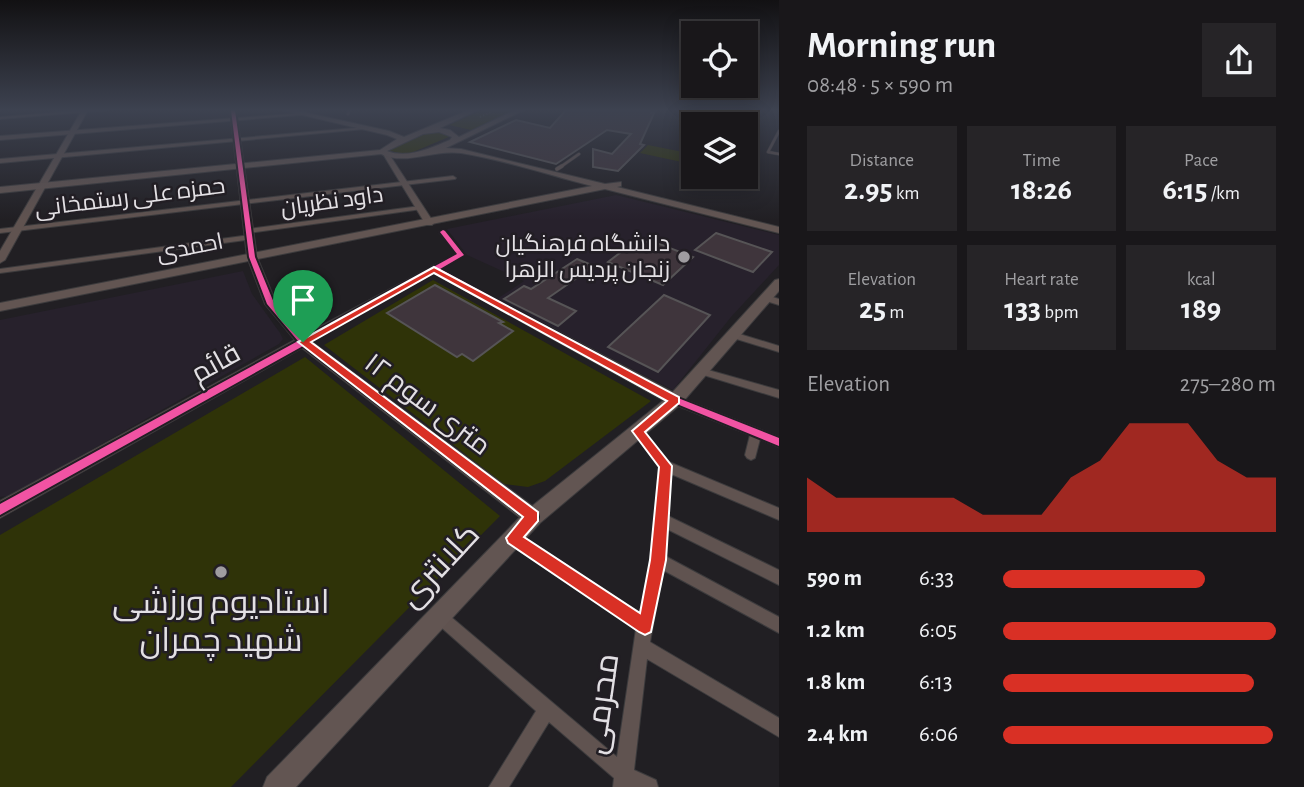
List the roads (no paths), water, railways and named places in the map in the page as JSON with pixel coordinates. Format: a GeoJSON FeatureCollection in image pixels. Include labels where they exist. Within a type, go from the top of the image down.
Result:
{"type":"FeatureCollection","features":[{"type":"Feature","properties":{"kind":"main road"},"geometry":{"type":"LineString","coordinates":[[384,154],[388,147]]}},
{"type":"Feature","properties":{"kind":"main road"},"geometry":{"type":"LineString","coordinates":[[0,190],[384,154],[412,157],[439,147]]}},
{"type":"Feature","properties":{"kind":"main road"},"geometry":{"type":"LineString","coordinates":[[476,147],[779,230]]}},
{"type":"Feature","properties":{"kind":"main road"},"geometry":{"type":"LineString","coordinates":[[434,149],[461,151],[779,225]]}},
{"type":"Feature","properties":{"kind":"main road","name":"احمدی"},"geometry":{"type":"LineString","coordinates":[[0,307],[613,186]]}},
{"type":"Feature","properties":{"kind":"main road","name":"کلانتری"},"geometry":{"type":"LineString","coordinates":[[277,787],[533,517],[675,400],[733,335],[772,300],[779,283]]}},
{"type":"Feature","properties":{"kind":"street"},"geometry":{"type":"LineString","coordinates":[[0,260],[64,147]]}},
{"type":"Feature","properties":{"kind":"street"},"geometry":{"type":"LineString","coordinates":[[0,161],[156,147]]}},
{"type":"Feature","properties":{"kind":"street","name":"۱۲ متری سوم"},"geometry":{"type":"LineString","coordinates":[[238,147],[253,257],[271,304],[303,342],[533,517]]}},
{"type":"Feature","properties":{"kind":"street"},"geometry":{"type":"LineString","coordinates":[[384,154],[429,223]]}},
{"type":"Feature","properties":{"kind":"street","name":"حمزه علی رستمخانی"},"geometry":{"type":"LineString","coordinates":[[0,230],[453,178]]}},
{"type":"Feature","properties":{"kind":"street","name":"داود نظریان"},"geometry":{"type":"LineString","coordinates":[[0,271],[420,208]]}},
{"type":"Feature","properties":{"kind":"street"},"geometry":{"type":"LineString","coordinates":[[434,270],[461,255],[443,232]]}},
{"type":"Feature","properties":{"kind":"street"},"geometry":{"type":"LineString","coordinates":[[434,270],[675,400],[779,442]]}},
{"type":"Feature","properties":{"kind":"street","name":"قائم"},"geometry":{"type":"LineString","coordinates":[[0,510],[434,270]]}},
{"type":"Feature","properties":{"kind":"street"},"geometry":{"type":"LineString","coordinates":[[733,335],[779,349]]}},
{"type":"Feature","properties":{"kind":"street"},"geometry":{"type":"LineString","coordinates":[[701,371],[779,394]]}},
{"type":"Feature","properties":{"kind":"street"},"geometry":{"type":"LineString","coordinates":[[638,431],[665,466],[779,514]]}},
{"type":"Feature","properties":{"kind":"street"},"geometry":{"type":"LineString","coordinates":[[751,455],[756,433]]}},
{"type":"Feature","properties":{"kind":"street","name":"محرمی"},"geometry":{"type":"LineString","coordinates":[[623,781],[641,646],[658,560],[665,466]]}},
{"type":"Feature","properties":{"kind":"street"},"geometry":{"type":"LineString","coordinates":[[663,520],[779,578]]}},
{"type":"Feature","properties":{"kind":"street"},"geometry":{"type":"LineString","coordinates":[[513,538],[645,626]]}},
{"type":"Feature","properties":{"kind":"street"},"geometry":{"type":"LineString","coordinates":[[658,560],[779,625]]}},
{"type":"Feature","properties":{"kind":"street"},"geometry":{"type":"LineString","coordinates":[[439,616],[548,708],[623,781],[649,787]]}},
{"type":"Feature","properties":{"kind":"street"},"geometry":{"type":"LineString","coordinates":[[641,646],[779,728]]}},
{"type":"Feature","properties":{"kind":"street"},"geometry":{"type":"LineString","coordinates":[[498,787],[548,708]]}},
{"type":"Feature","properties":{"kind":"lane"},"geometry":{"type":"LineString","coordinates":[[557,169],[579,154]]}},
{"type":"Feature","properties":{"kind":"place","name":"دانشگاه فرهنگیان زنجان پردیس الزهرا"},"geometry":{"type":"Point","coordinates":[684,257]}},
{"type":"Feature","properties":{"kind":"place","name":"استادیوم ورزشی شهید چمران"},"geometry":{"type":"Point","coordinates":[221,572]}}]}
